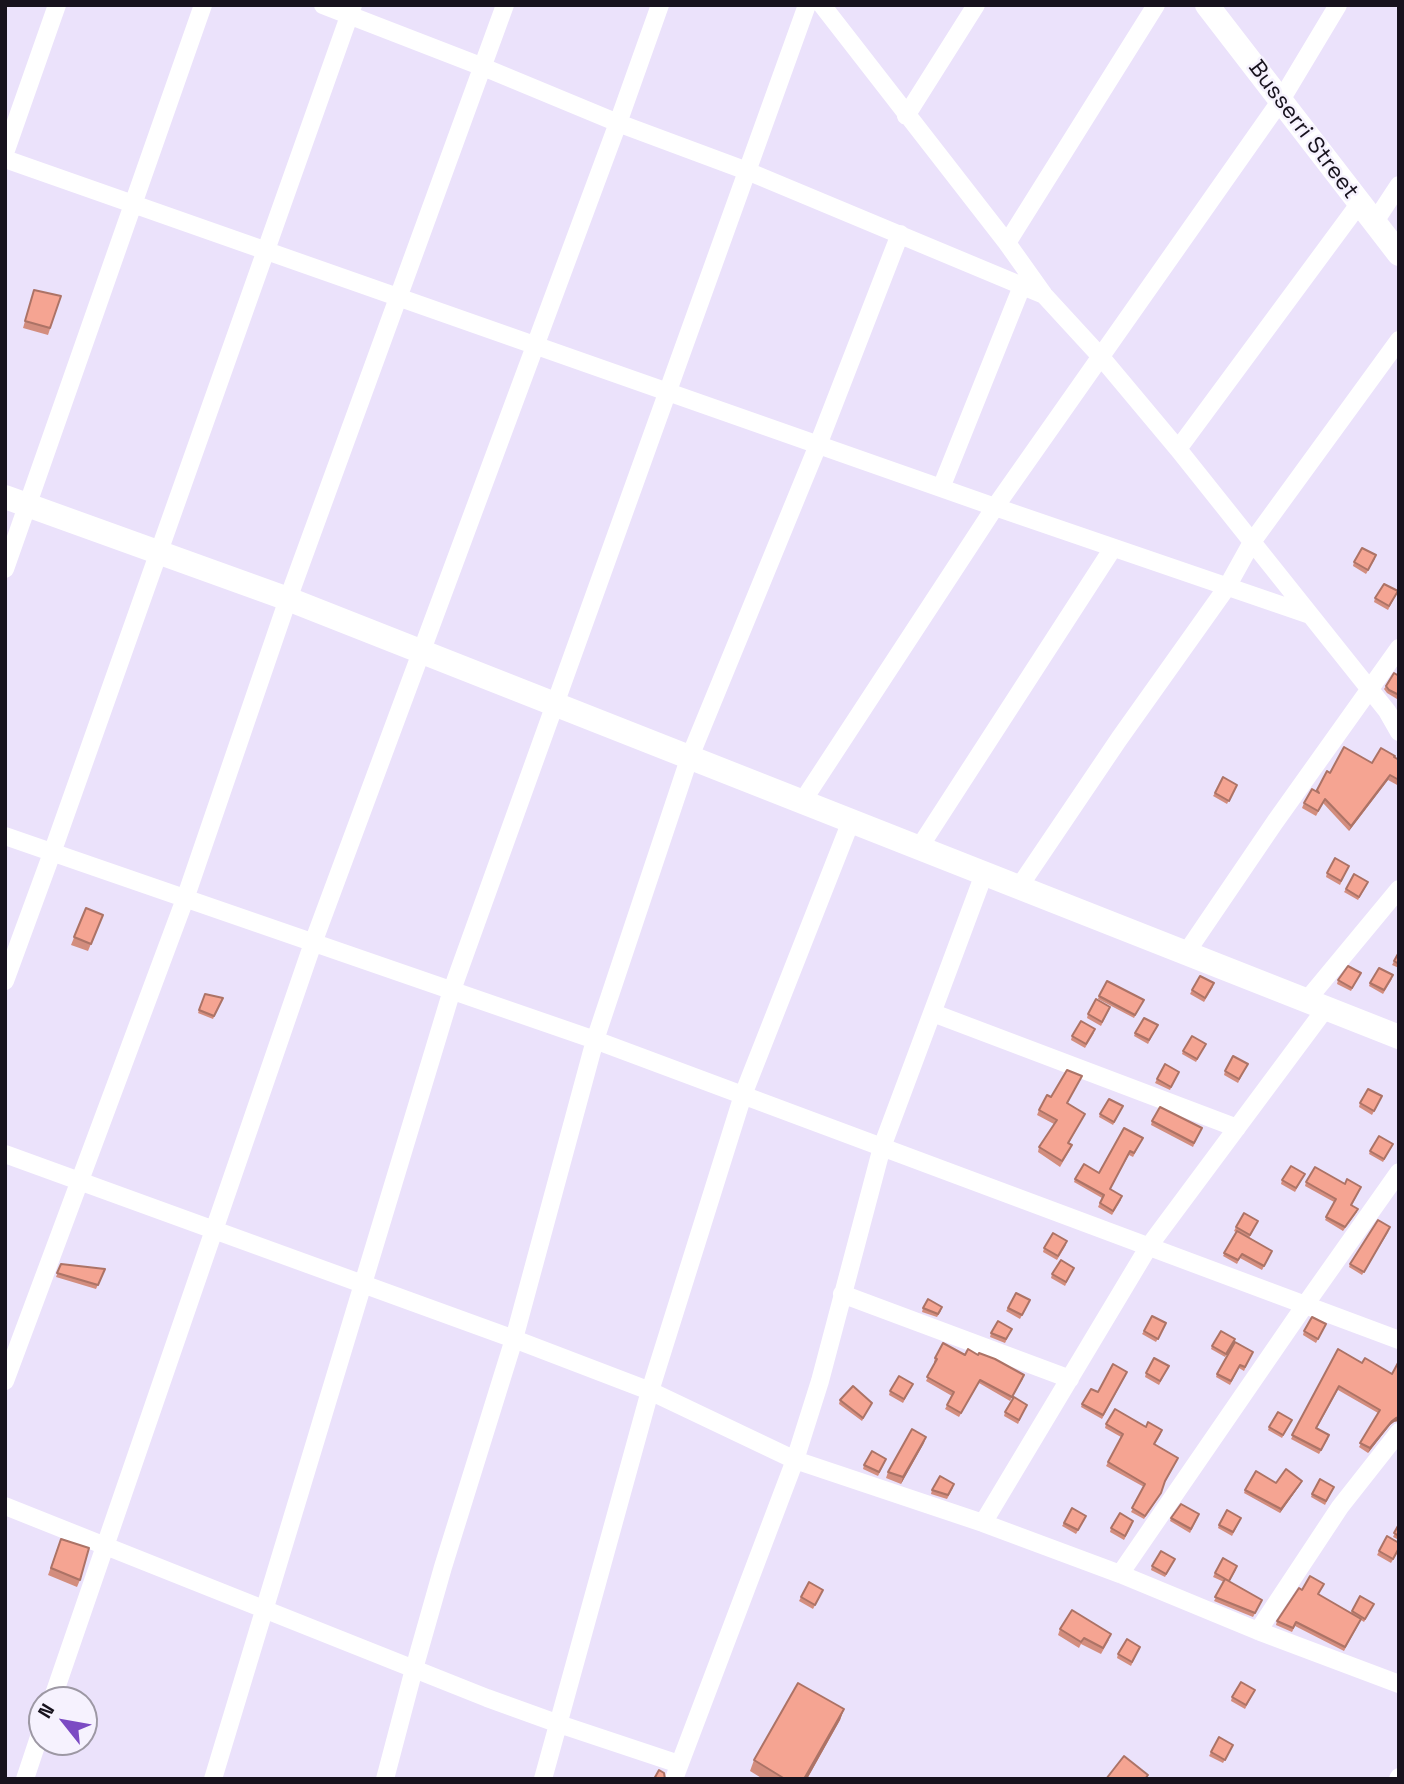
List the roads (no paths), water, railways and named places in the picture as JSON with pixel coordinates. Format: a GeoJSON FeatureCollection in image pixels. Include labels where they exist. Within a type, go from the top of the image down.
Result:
{"type":"FeatureCollection","features":[{"type":"Feature","properties":{"kind":"street"},"geometry":{"type":"LineString","coordinates":[[5,153],[57,5]]}},
{"type":"Feature","properties":{"kind":"street"},"geometry":{"type":"LineString","coordinates":[[5,569],[16,501],[133,204],[203,5]]}},
{"type":"Feature","properties":{"kind":"street"},"geometry":{"type":"LineString","coordinates":[[323,5],[351,10],[618,123],[747,171],[1044,295]]}},
{"type":"Feature","properties":{"kind":"street"},"geometry":{"type":"LineString","coordinates":[[5,1381],[185,899],[288,599],[505,5]]}},
{"type":"Feature","properties":{"kind":"street"},"geometry":{"type":"LineString","coordinates":[[57,1686],[313,943],[660,5]]}},
{"type":"Feature","properties":{"kind":"street"},"geometry":{"type":"LineString","coordinates":[[213,1779],[452,990],[807,5]]}},
{"type":"Feature","properties":{"kind":"street"},"geometry":{"type":"LineString","coordinates":[[822,5],[1044,295],[1101,357],[1178,449],[1370,689],[1399,733]]}},
{"type":"Feature","properties":{"kind":"street"},"geometry":{"type":"LineString","coordinates":[[906,116],[976,5]]}},
{"type":"Feature","properties":{"kind":"street"},"geometry":{"type":"LineString","coordinates":[[1006,243],[1156,5]]}},
{"type":"Feature","properties":{"kind":"street","name":"Busserri Street"},"geometry":{"type":"LineString","coordinates":[[1207,5],[1399,254]]}},
{"type":"Feature","properties":{"kind":"street"},"geometry":{"type":"LineString","coordinates":[[803,802],[995,507],[1280,100],[1338,5]]}},
{"type":"Feature","properties":{"kind":"street"},"geometry":{"type":"LineString","coordinates":[[5,981],[351,10]]}},
{"type":"Feature","properties":{"kind":"street"},"geometry":{"type":"LineString","coordinates":[[5,159],[940,488],[1311,615]]}},
{"type":"Feature","properties":{"kind":"street"},"geometry":{"type":"LineString","coordinates":[[1178,449],[1366,214],[1399,185]]}},
{"type":"Feature","properties":{"kind":"street"},"geometry":{"type":"LineString","coordinates":[[386,1779],[443,1567],[514,1339],[595,1040],[689,759],[818,445],[900,234]]}},
{"type":"Feature","properties":{"kind":"street"},"geometry":{"type":"LineString","coordinates":[[940,488],[1022,286]]}},
{"type":"Feature","properties":{"kind":"street"},"geometry":{"type":"LineString","coordinates":[[1019,887],[1119,739],[1227,587],[1252,542],[1399,340]]}},
{"type":"Feature","properties":{"kind":"street"},"geometry":{"type":"LineString","coordinates":[[16,501],[288,599],[1399,1037]]}},
{"type":"Feature","properties":{"kind":"street"},"geometry":{"type":"LineString","coordinates":[[919,848],[1113,548]]}},
{"type":"Feature","properties":{"kind":"street"},"geometry":{"type":"LineString","coordinates":[[1186,953],[1399,648]]}},
{"type":"Feature","properties":{"kind":"street"},"geometry":{"type":"LineString","coordinates":[[543,1779],[650,1391],[743,1095],[851,821]]}},
{"type":"Feature","properties":{"kind":"street"},"geometry":{"type":"LineString","coordinates":[[5,836],[595,1040],[1399,1340]]}},
{"type":"Feature","properties":{"kind":"street"},"geometry":{"type":"LineString","coordinates":[[5,1506],[677,1771],[794,1460],[820,1381],[882,1147],[985,874]]}},
{"type":"Feature","properties":{"kind":"street"},"geometry":{"type":"LineString","coordinates":[[983,1523],[1149,1247],[1237,1128],[1317,1004],[1399,889]]}},
{"type":"Feature","properties":{"kind":"street"},"geometry":{"type":"LineString","coordinates":[[933,1013],[1237,1128]]}},
{"type":"Feature","properties":{"kind":"street"},"geometry":{"type":"LineString","coordinates":[[5,1154],[514,1339],[650,1391],[794,1460],[983,1523],[1399,1684]]}},
{"type":"Feature","properties":{"kind":"street"},"geometry":{"type":"LineString","coordinates":[[1120,1574],[1399,1172]]}},
{"type":"Feature","properties":{"kind":"street"},"geometry":{"type":"LineString","coordinates":[[842,1294],[1070,1379]]}},
{"type":"Feature","properties":{"kind":"street"},"geometry":{"type":"LineString","coordinates":[[1258,1631],[1340,1507],[1399,1432]]}},
{"type":"Feature","properties":{"kind":"street"},"geometry":{"type":"LineString","coordinates":[[25,1779],[33,1756]]}}]}
